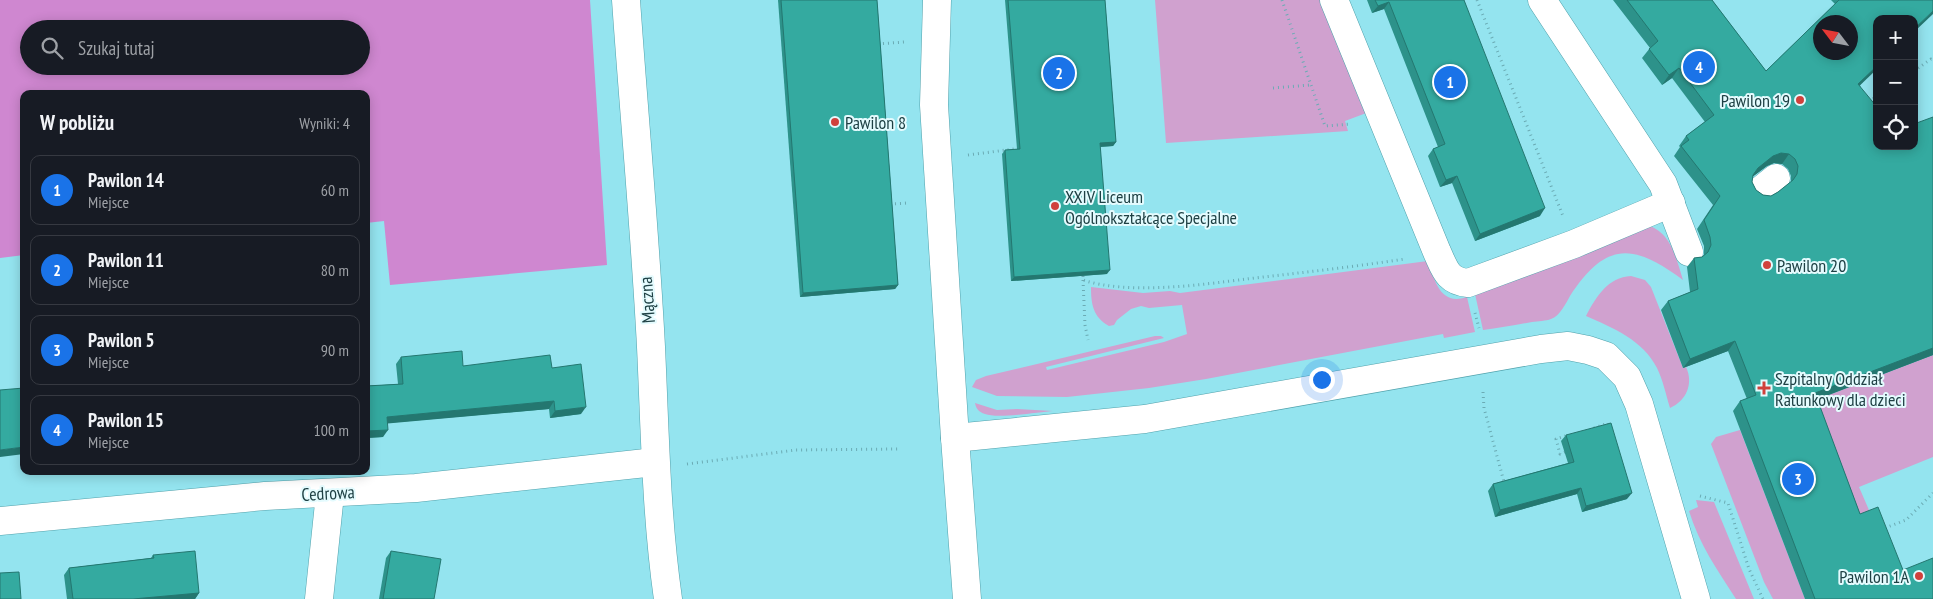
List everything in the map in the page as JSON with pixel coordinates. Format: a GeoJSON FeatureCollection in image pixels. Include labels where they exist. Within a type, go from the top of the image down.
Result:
{"type":"FeatureCollection","features":[{"type":"Feature","properties":{"kind":"street","name":"Mączna"},"geometry":{"type":"LineString","coordinates":[[626,0],[651,346],[655,462],[668,599]]}},
{"type":"Feature","properties":{"kind":"street"},"geometry":{"type":"LineString","coordinates":[[937,0],[934,105],[967,599]]}},
{"type":"Feature","properties":{"kind":"street"},"geometry":{"type":"LineString","coordinates":[[1334,0],[1437,252],[1448,274],[1458,282],[1468,283],[1574,244],[1671,203]]}},
{"type":"Feature","properties":{"kind":"street"},"geometry":{"type":"LineString","coordinates":[[1542,0],[1663,184],[1690,240]]}},
{"type":"Feature","properties":{"kind":"street"},"geometry":{"type":"LineString","coordinates":[[955,438],[1145,419],[1568,346],[1588,350],[1606,356],[1628,376],[1639,404],[1696,599]]}},
{"type":"Feature","properties":{"kind":"street","name":"Cedrowa"},"geometry":{"type":"LineString","coordinates":[[0,520],[265,496],[416,488],[655,462]]}},
{"type":"Feature","properties":{"kind":"street"},"geometry":{"type":"LineString","coordinates":[[319,599],[330,494]]}},
{"type":"Feature","properties":{"kind":"path"},"geometry":{"type":"LineString","coordinates":[[1282,0],[1325,126],[1347,125]]}},
{"type":"Feature","properties":{"kind":"path"},"geometry":{"type":"LineString","coordinates":[[1477,0],[1563,216]]}},
{"type":"Feature","properties":{"kind":"path"},"geometry":{"type":"LineString","coordinates":[[1918,68],[1932,59]]}},
{"type":"Feature","properties":{"kind":"path"},"geometry":{"type":"LineString","coordinates":[[1273,88],[1310,85]]}},
{"type":"Feature","properties":{"kind":"path"},"geometry":{"type":"LineString","coordinates":[[1862,107],[1873,99]]}},
{"type":"Feature","properties":{"kind":"path"},"geometry":{"type":"LineString","coordinates":[[961,156],[1014,149]]}},
{"type":"Feature","properties":{"kind":"path"},"geometry":{"type":"LineString","coordinates":[[1083,280],[1092,283],[1129,287],[1197,285],[1350,268],[1427,256],[1437,252]]}},
{"type":"Feature","properties":{"kind":"path"},"geometry":{"type":"LineString","coordinates":[[1083,276],[1085,325],[1088,340]]}},
{"type":"Feature","properties":{"kind":"path"},"geometry":{"type":"LineString","coordinates":[[1481,360],[1484,408],[1504,482]]}},
{"type":"Feature","properties":{"kind":"path"},"geometry":{"type":"LineString","coordinates":[[1591,428],[1608,423],[1611,432]]}},
{"type":"Feature","properties":{"kind":"path"},"geometry":{"type":"LineString","coordinates":[[1565,452],[1560,454],[1556,439],[1573,434]]}},
{"type":"Feature","properties":{"kind":"path"},"geometry":{"type":"LineString","coordinates":[[655,462],[699,464],[796,450],[898,450]]}},
{"type":"Feature","properties":{"kind":"path"},"geometry":{"type":"LineString","coordinates":[[1877,531],[1906,520],[1933,493]]}},
{"type":"Feature","properties":{"kind":"shaded area"},"geometry":{"type":"Polygon","coordinates":[[[0,0],[590,0],[607,265],[390,285],[384,221],[370,223],[370,90],[20,90],[20,256],[0,258],[0,0]]]}},
{"type":"Feature","properties":{"kind":"shaded area"},"geometry":{"type":"Polygon","coordinates":[[[1155,0],[1326,0],[1369,112],[1345,121],[1348,131],[1166,143],[1155,0]]]}},
{"type":"Feature","properties":{"kind":"shaded area"},"geometry":{"type":"Polygon","coordinates":[[[1646,225],[1654,228],[1667,239],[1675,255],[1683,280],[1649,259],[1635,254],[1621,254],[1608,257],[1596,265],[1583,278],[1562,309],[1554,317],[1547,320],[1483,330],[1475,294],[1646,225]]]}},
{"type":"Feature","properties":{"kind":"shaded area"},"geometry":{"type":"Polygon","coordinates":[[[1428,261],[1436,284],[1445,295],[1458,299],[1467,297],[1475,332],[1444,338],[1443,334],[1206,379],[1149,388],[1067,397],[997,396],[972,387],[976,380],[986,376],[1155,336],[1164,338],[1046,367],[1047,370],[1164,342],[1187,334],[1182,305],[1149,308],[1141,306],[1131,309],[1117,320],[1114,325],[1109,326],[1096,314],[1091,287],[1143,293],[1170,291],[1180,293],[1428,261]]]}},
{"type":"Feature","properties":{"kind":"shaded area"},"geometry":{"type":"Polygon","coordinates":[[[1631,276],[1645,280],[1651,287],[1683,368],[1686,367],[1688,373],[1689,386],[1687,391],[1676,405],[1670,408],[1657,368],[1644,350],[1626,336],[1586,316],[1599,295],[1609,284],[1623,277],[1631,276]]]}},
{"type":"Feature","properties":{"kind":"shaded area"},"geometry":{"type":"Polygon","coordinates":[[[1933,355],[1933,457],[1859,487],[1872,517],[1853,524],[1808,403],[1933,355]]]}},
{"type":"Feature","properties":{"kind":"shaded area"},"geometry":{"type":"Polygon","coordinates":[[[975,403],[997,410],[1053,411],[1008,416],[991,415],[979,411],[975,403]]]}},
{"type":"Feature","properties":{"kind":"shaded area"},"geometry":{"type":"Polygon","coordinates":[[[1740,430],[1805,599],[1773,599],[1764,582],[1711,444],[1716,437],[1740,430]]]}},
{"type":"Feature","properties":{"kind":"shaded area"},"geometry":{"type":"Polygon","coordinates":[[[1696,500],[1714,502],[1754,599],[1736,599],[1710,557],[1698,535],[1689,511],[1698,507],[1696,500]]]}},
{"type":"Feature","properties":{"kind":"building","name":"Pawilon 8"},"geometry":{"type":"Polygon","coordinates":[[[781,0],[877,0],[898,285],[803,293],[781,0]]]}},
{"type":"Feature","properties":{"kind":"building"},"geometry":{"type":"Polygon","coordinates":[[[1008,0],[1105,0],[1116,142],[1100,143],[1110,270],[1014,277],[1005,150],[1020,149],[1008,0]]]}},
{"type":"Feature","properties":{"kind":"building"},"geometry":{"type":"Polygon","coordinates":[[[1375,0],[1464,0],[1545,208],[1480,234],[1457,176],[1446,180],[1433,149],[1445,144],[1389,2],[1378,6],[1375,0]]]}},
{"type":"Feature","properties":{"kind":"building"},"geometry":{"type":"Polygon","coordinates":[[[1627,0],[1712,0],[1766,71],[1813,25],[1813,60],[1858,60],[1858,15],[1824,15],[1839,0],[1933,0],[1933,11],[1918,25],[1918,15],[1873,15],[1873,70],[1858,84],[1873,102],[1873,150],[1918,150],[1918,123],[1933,117],[1933,348],[1815,393],[1860,514],[1878,507],[1903,570],[1933,558],[1933,599],[1815,599],[1740,401],[1756,395],[1735,341],[1690,359],[1668,301],[1698,289],[1694,258],[1702,257],[1708,252],[1711,245],[1704,220],[1720,196],[1681,146],[1689,140],[1686,136],[1714,115],[1679,68],[1669,75],[1649,49],[1658,41],[1627,0]],[[1781,153],[1773,156],[1758,168],[1753,175],[1752,182],[1756,190],[1763,195],[1771,196],[1793,180],[1797,174],[1798,166],[1795,159],[1789,154],[1781,153]]]}},
{"type":"Feature","properties":{"kind":"building"},"geometry":{"type":"Polygon","coordinates":[[[462,351],[463,366],[550,355],[552,368],[581,364],[586,407],[555,411],[554,401],[387,417],[388,430],[370,431],[370,386],[403,384],[401,357],[462,351]]]}},
{"type":"Feature","properties":{"kind":"building"},"geometry":{"type":"Polygon","coordinates":[[[20,388],[20,448],[0,450],[0,390],[20,388]]]}},
{"type":"Feature","properties":{"kind":"building"},"geometry":{"type":"Polygon","coordinates":[[[1611,423],[1632,493],[1586,506],[1581,488],[1500,510],[1493,484],[1574,462],[1566,435],[1611,423]]]}},
{"type":"Feature","properties":{"kind":"building"},"geometry":{"type":"Polygon","coordinates":[[[195,551],[199,593],[133,599],[73,599],[69,568],[154,558],[153,555],[195,551]]]}},
{"type":"Feature","properties":{"kind":"building"},"geometry":{"type":"Polygon","coordinates":[[[391,551],[441,559],[434,599],[383,599],[391,551]]]}},
{"type":"Feature","properties":{"kind":"building"},"geometry":{"type":"Polygon","coordinates":[[[19,572],[21,599],[0,599],[0,573],[19,572]]]}},
{"type":"Feature","properties":{"kind":"place","name":"Pawilon 15"},"geometry":{"type":"Point","coordinates":[1699,67]}},
{"type":"Feature","properties":{"kind":"place","name":"Pawilon 11"},"geometry":{"type":"Point","coordinates":[1059,73]}},
{"type":"Feature","properties":{"kind":"place","name":"Pawilon 14"},"geometry":{"type":"Point","coordinates":[1450,82]}},
{"type":"Feature","properties":{"kind":"place","name":"Pawilon 19"},"geometry":{"type":"Point","coordinates":[1800,100]}},
{"type":"Feature","properties":{"kind":"place","name":"Pawilon 8"},"geometry":{"type":"Point","coordinates":[835,122]}},
{"type":"Feature","properties":{"kind":"place","name":"XXIV Liceum Ogólnokształcące Specjalne"},"geometry":{"type":"Point","coordinates":[1055,206]}},
{"type":"Feature","properties":{"kind":"place","name":"Pawilon 20"},"geometry":{"type":"Point","coordinates":[1767,265]}},
{"type":"Feature","properties":{"kind":"place","name":"Szpitalny Oddział Ratunkowy dla dzieci"},"geometry":{"type":"Point","coordinates":[1764,388]}},
{"type":"Feature","properties":{"kind":"place","name":"Pawilon 5"},"geometry":{"type":"Point","coordinates":[1798,479]}},
{"type":"Feature","properties":{"kind":"place","name":"Pawilon 1A"},"geometry":{"type":"Point","coordinates":[1919,576]}}]}
